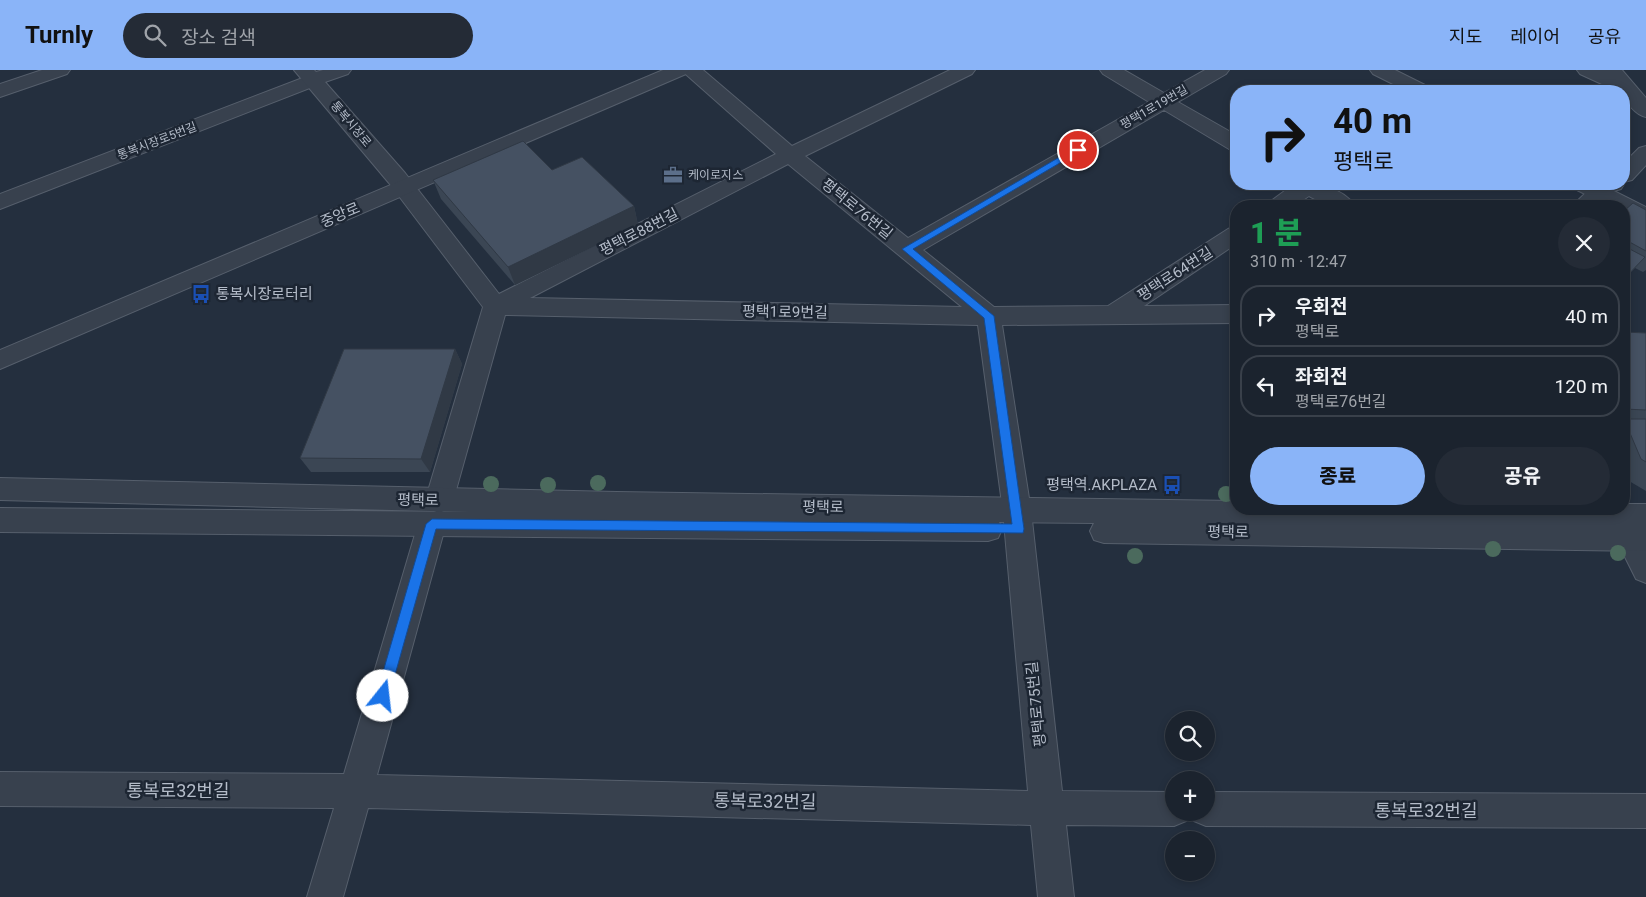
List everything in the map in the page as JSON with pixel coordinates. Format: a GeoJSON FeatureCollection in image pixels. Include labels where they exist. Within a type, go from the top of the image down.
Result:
{"type":"FeatureCollection","features":[{"type":"Feature","properties":{"kind":"street"},"geometry":{"type":"LineString","coordinates":[[0,91],[60,70]]}},
{"type":"Feature","properties":{"kind":"street","name":"통복시장로5번길"},"geometry":{"type":"LineString","coordinates":[[0,202],[309,75],[341,70]]}},
{"type":"Feature","properties":{"kind":"street","name":"중앙로"},"geometry":{"type":"LineString","coordinates":[[0,360],[652,70]]}},
{"type":"Feature","properties":{"kind":"street","name":"중앙로"},"geometry":{"type":"LineString","coordinates":[[0,345],[680,70]]}},
{"type":"Feature","properties":{"kind":"street","name":"평택로76번길"},"geometry":{"type":"LineString","coordinates":[[691,70],[790,154],[989,316]]}},
{"type":"Feature","properties":{"kind":"street","name":"평택로88번길"},"geometry":{"type":"LineString","coordinates":[[496,306],[790,154],[965,70]]}},
{"type":"Feature","properties":{"kind":"street"},"geometry":{"type":"LineString","coordinates":[[1110,70],[1230,140]]}},
{"type":"Feature","properties":{"kind":"street","name":"평택1로19번길"},"geometry":{"type":"LineString","coordinates":[[906,249],[1219,70]]}},
{"type":"Feature","properties":{"kind":"street"},"geometry":{"type":"LineString","coordinates":[[1362,70],[1391,85]]}},
{"type":"Feature","properties":{"kind":"street"},"geometry":{"type":"LineString","coordinates":[[1380,70],[1410,85]]}},
{"type":"Feature","properties":{"kind":"street"},"geometry":{"type":"LineString","coordinates":[[1587,70],[1619,85]]}},
{"type":"Feature","properties":{"kind":"street"},"geometry":{"type":"LineString","coordinates":[[1612,70],[1624,85]]}},
{"type":"Feature","properties":{"kind":"street","name":"통복시장로"},"geometry":{"type":"LineString","coordinates":[[309,75],[400,183]]}},
{"type":"Feature","properties":{"kind":"street"},"geometry":{"type":"LineString","coordinates":[[1630,92],[1646,111]]}},
{"type":"Feature","properties":{"kind":"street"},"geometry":{"type":"LineString","coordinates":[[1630,165],[1646,153]]}},
{"type":"Feature","properties":{"kind":"street"},"geometry":{"type":"LineString","coordinates":[[325,897],[496,306],[400,183]]}},
{"type":"Feature","properties":{"kind":"street"},"geometry":{"type":"LineString","coordinates":[[1287,200],[1300,190]]}},
{"type":"Feature","properties":{"kind":"street"},"geometry":{"type":"LineString","coordinates":[[1316,190],[1333,200]]}},
{"type":"Feature","properties":{"kind":"street"},"geometry":{"type":"LineString","coordinates":[[1606,190],[1621,200]]}},
{"type":"Feature","properties":{"kind":"street"},"geometry":{"type":"LineString","coordinates":[[1608,190],[1646,206]]}},
{"type":"Feature","properties":{"kind":"street"},"geometry":{"type":"LineString","coordinates":[[1630,206],[1646,216]]}},
{"type":"Feature","properties":{"kind":"street","name":"평택로64번길"},"geometry":{"type":"LineString","coordinates":[[1114,314],[1230,238]]}},
{"type":"Feature","properties":{"kind":"street","name":"평택1로9번길"},"geometry":{"type":"LineString","coordinates":[[496,306],[989,316],[1230,314]]}},
{"type":"Feature","properties":{"kind":"street"},"geometry":{"type":"LineString","coordinates":[[989,316],[1018,520]]}},
{"type":"Feature","properties":{"kind":"street","name":"평택로"},"geometry":{"type":"LineString","coordinates":[[0,489],[435,513]]}},
{"type":"Feature","properties":{"kind":"street","name":"평택로"},"geometry":{"type":"LineString","coordinates":[[0,520],[435,513],[1018,520],[1631,524]]}},
{"type":"Feature","properties":{"kind":"street","name":"평택로75번길"},"geometry":{"type":"LineString","coordinates":[[1018,520],[1056,897]]}},
{"type":"Feature","properties":{"kind":"street"},"geometry":{"type":"LineString","coordinates":[[1631,524],[1646,570]]}},
{"type":"Feature","properties":{"kind":"street","name":"통복로32번길"},"geometry":{"type":"LineString","coordinates":[[0,789],[356,791],[1047,808],[1165,809]]}},
{"type":"Feature","properties":{"kind":"street","name":"통복로32번길"},"geometry":{"type":"LineString","coordinates":[[1215,809],[1646,811]]}},
{"type":"Feature","properties":{"kind":"building"},"geometry":{"type":"Polygon","coordinates":[[[523,141],[552,170],[582,157],[634,206],[508,267],[433,180],[523,141]]]}},
{"type":"Feature","properties":{"kind":"building"},"geometry":{"type":"Polygon","coordinates":[[[1633,203],[1646,210],[1646,251],[1630,242],[1630,206],[1633,203]]]}},
{"type":"Feature","properties":{"kind":"building"},"geometry":{"type":"Polygon","coordinates":[[[1630,249],[1645,257],[1630,273],[1630,249]]]}},
{"type":"Feature","properties":{"kind":"building"},"geometry":{"type":"Polygon","coordinates":[[[1630,332],[1646,333],[1646,410],[1630,409],[1630,332]]]}},
{"type":"Feature","properties":{"kind":"building"},"geometry":{"type":"Polygon","coordinates":[[[344,349],[455,349],[421,459],[300,458],[344,349]]]}},
{"type":"Feature","properties":{"kind":"building"},"geometry":{"type":"Polygon","coordinates":[[[1630,419],[1646,419],[1646,462],[1641,459],[1630,433],[1630,419]]]}},
{"type":"Feature","properties":{"kind":"place","name":"케이로지스"},"geometry":{"type":"Point","coordinates":[673,175]}},
{"type":"Feature","properties":{"kind":"place","name":"통복시장로터리"},"geometry":{"type":"Point","coordinates":[201,294]}},
{"type":"Feature","properties":{"kind":"place","name":"평택역.AKPLAZA"},"geometry":{"type":"Point","coordinates":[1172,485]}},
{"type":"Feature","properties":{"kind":"route"},"geometry":{"type":"LineString","coordinates":[[383,696],[432,524],[1018,529],[989,316],[906,249],[1078,150]]}}]}
